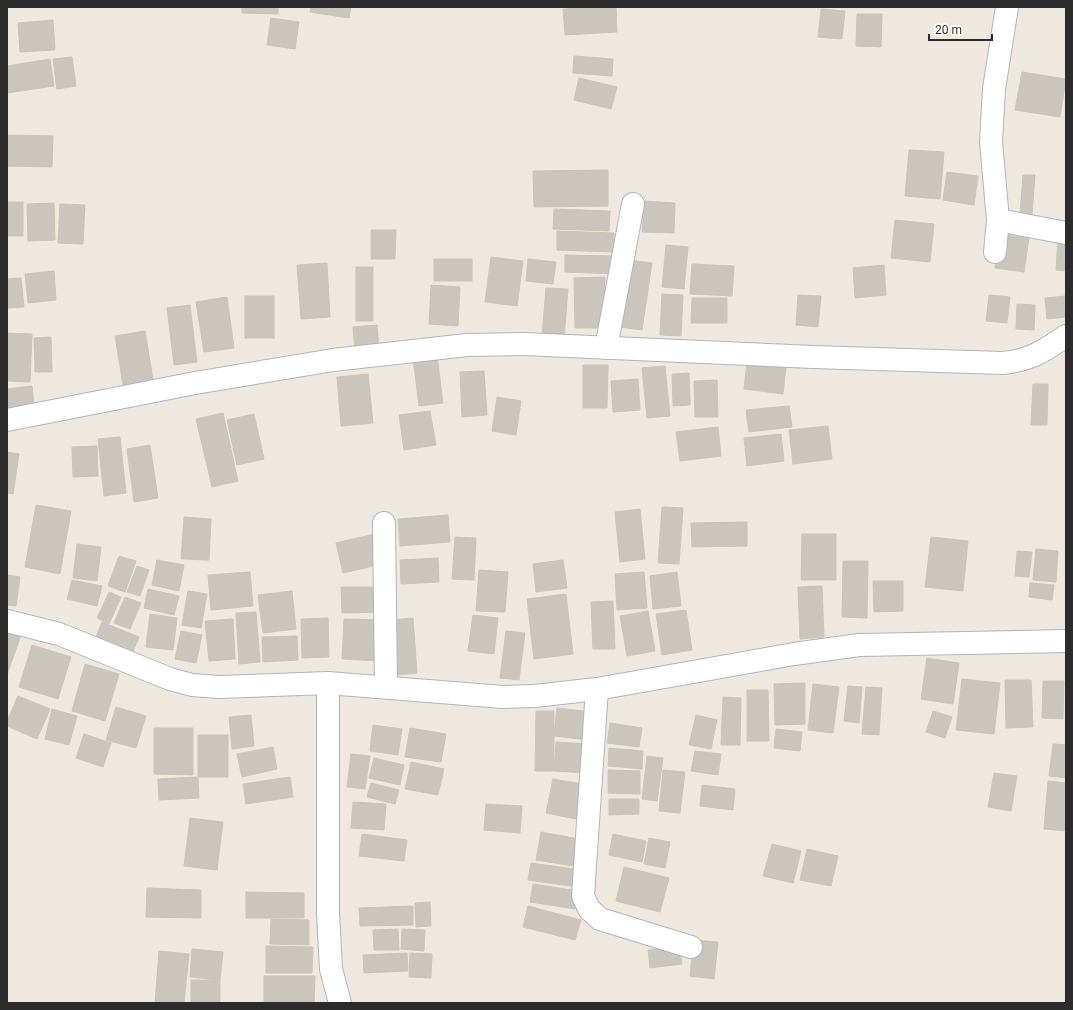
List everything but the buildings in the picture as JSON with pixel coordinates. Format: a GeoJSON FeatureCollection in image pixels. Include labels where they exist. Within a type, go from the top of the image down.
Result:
{"type":"FeatureCollection","features":[{"type":"Feature","properties":{"kind":"street"},"geometry":{"type":"LineString","coordinates":[[994,252],[998,220],[992,142],[994,89],[1007,7]]}},
{"type":"Feature","properties":{"kind":"street"},"geometry":{"type":"LineString","coordinates":[[606,348],[632,204]]}},
{"type":"Feature","properties":{"kind":"street"},"geometry":{"type":"LineString","coordinates":[[998,220],[1066,233]]}},
{"type":"Feature","properties":{"kind":"street"},"geometry":{"type":"LineString","coordinates":[[7,420],[195,383],[333,360],[466,345],[524,344],[813,357],[1003,363],[1021,361],[1037,355],[1066,336]]}},
{"type":"Feature","properties":{"kind":"street"},"geometry":{"type":"LineString","coordinates":[[384,523],[386,686]]}},
{"type":"Feature","properties":{"kind":"street"},"geometry":{"type":"LineString","coordinates":[[7,621],[59,634],[170,679],[192,685],[219,686],[328,683],[386,686],[503,697],[534,696],[597,689],[794,654],[859,645],[1066,641]]}},
{"type":"Feature","properties":{"kind":"street"},"geometry":{"type":"LineString","coordinates":[[328,683],[328,913],[331,969],[340,1003]]}},
{"type":"Feature","properties":{"kind":"street"},"geometry":{"type":"LineString","coordinates":[[597,689],[583,896],[589,909],[600,919],[691,946]]}}]}
